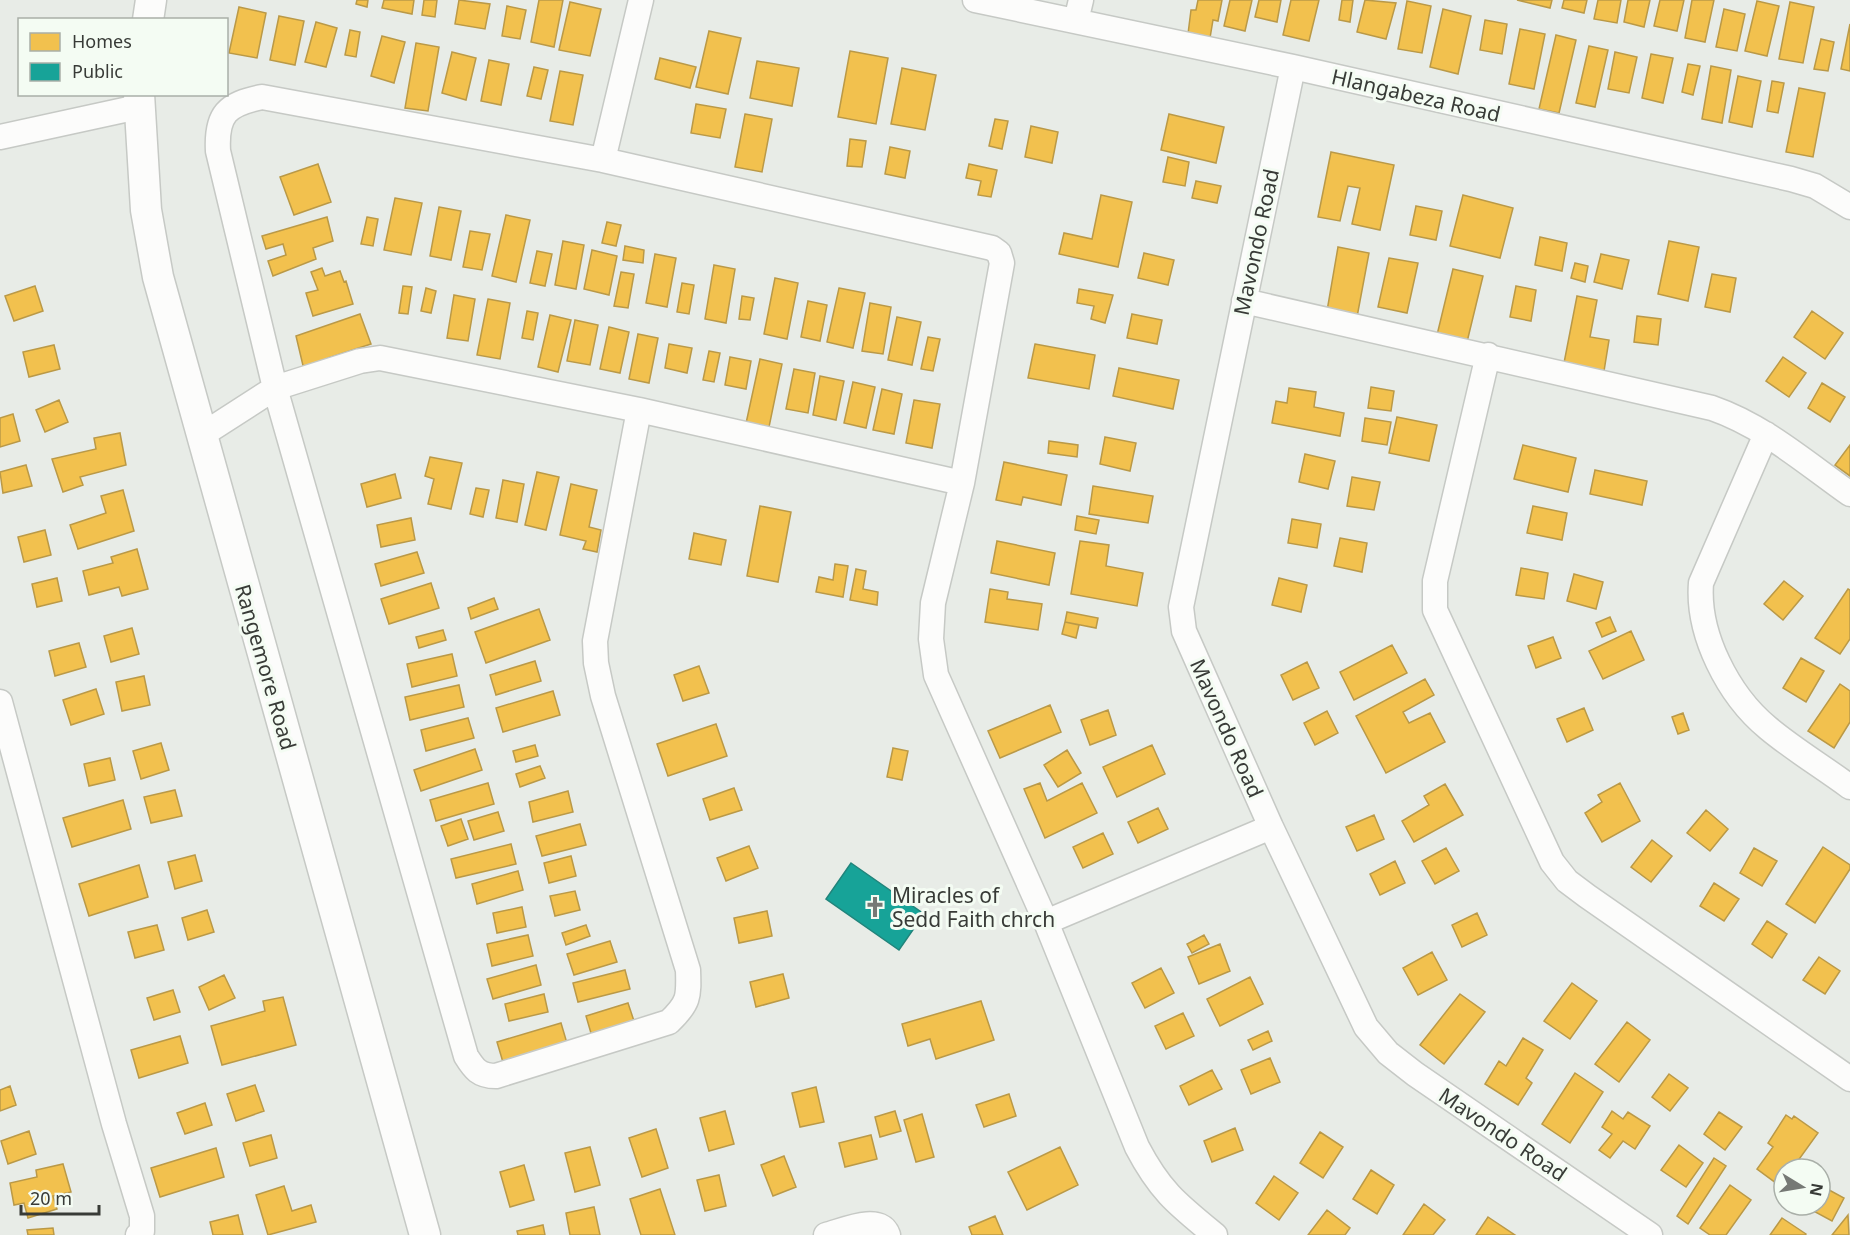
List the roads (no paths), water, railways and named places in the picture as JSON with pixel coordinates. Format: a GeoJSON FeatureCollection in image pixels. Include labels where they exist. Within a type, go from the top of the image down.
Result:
{"type":"FeatureCollection","features":[{"type":"Feature","properties":{"kind":"street"},"geometry":{"type":"LineString","coordinates":[[148,18],[151,0]]}},
{"type":"Feature","properties":{"kind":"street"},"geometry":{"type":"LineString","coordinates":[[603,160],[641,0]]}},
{"type":"Feature","properties":{"kind":"street","name":"Hlangabeza Road"},"geometry":{"type":"LineString","coordinates":[[975,0],[1078,11],[1293,68],[1791,179],[1815,186],[1850,207]]}},
{"type":"Feature","properties":{"kind":"street","name":"Mavondo Road"},"geometry":{"type":"LineString","coordinates":[[1293,68],[1181,607],[1184,631],[1271,827],[1366,1027],[1388,1053],[1415,1074],[1650,1235]]}},
{"type":"Feature","properties":{"kind":"street"},"geometry":{"type":"LineString","coordinates":[[639,410],[600,610],[596,663],[603,696],[688,970],[689,996],[683,1008],[669,1022],[496,1076],[486,1076],[475,1070],[466,1056],[275,388],[218,150],[217,129],[222,101],[262,97],[603,160],[992,248],[999,254],[1002,263],[962,483],[933,603],[931,639],[936,675],[1046,922],[1137,1147],[1150,1172],[1168,1196],[1215,1235]]}},
{"type":"Feature","properties":{"kind":"street"},"geometry":{"type":"LineString","coordinates":[[0,137],[139,101]]}},
{"type":"Feature","properties":{"kind":"street","name":"Rangemore Road"},"geometry":{"type":"LineString","coordinates":[[139,101],[146,210],[158,277],[425,1235]]}},
{"type":"Feature","properties":{"kind":"street"},"geometry":{"type":"LineString","coordinates":[[1244,301],[1712,408],[1736,416],[1766,434],[1850,494]]}},
{"type":"Feature","properties":{"kind":"street"},"geometry":{"type":"LineString","coordinates":[[1488,355],[1435,581],[1435,610],[1552,862],[1567,881],[1587,896],[1850,1079]]}},
{"type":"Feature","properties":{"kind":"street"},"geometry":{"type":"LineString","coordinates":[[202,435],[275,388],[360,361],[380,358],[639,410],[962,483]]}},
{"type":"Feature","properties":{"kind":"street"},"geometry":{"type":"LineString","coordinates":[[1766,434],[1701,583],[1699,601],[1703,621],[1718,660],[1750,710],[1767,728],[1850,787]]}},
{"type":"Feature","properties":{"kind":"street"},"geometry":{"type":"LineString","coordinates":[[0,702],[114,1124],[142,1216],[142,1231],[138,1235]]}},
{"type":"Feature","properties":{"kind":"street"},"geometry":{"type":"LineString","coordinates":[[1046,922],[1271,827]]}},
{"type":"Feature","properties":{"kind":"street"},"geometry":{"type":"LineString","coordinates":[[826,1235],[866,1224],[877,1225],[888,1235]]}},
{"type":"Feature","properties":{"kind":"place","name":"Miracles of Sedd Faith chrch"},"geometry":{"type":"Point","coordinates":[875,907]}}]}
